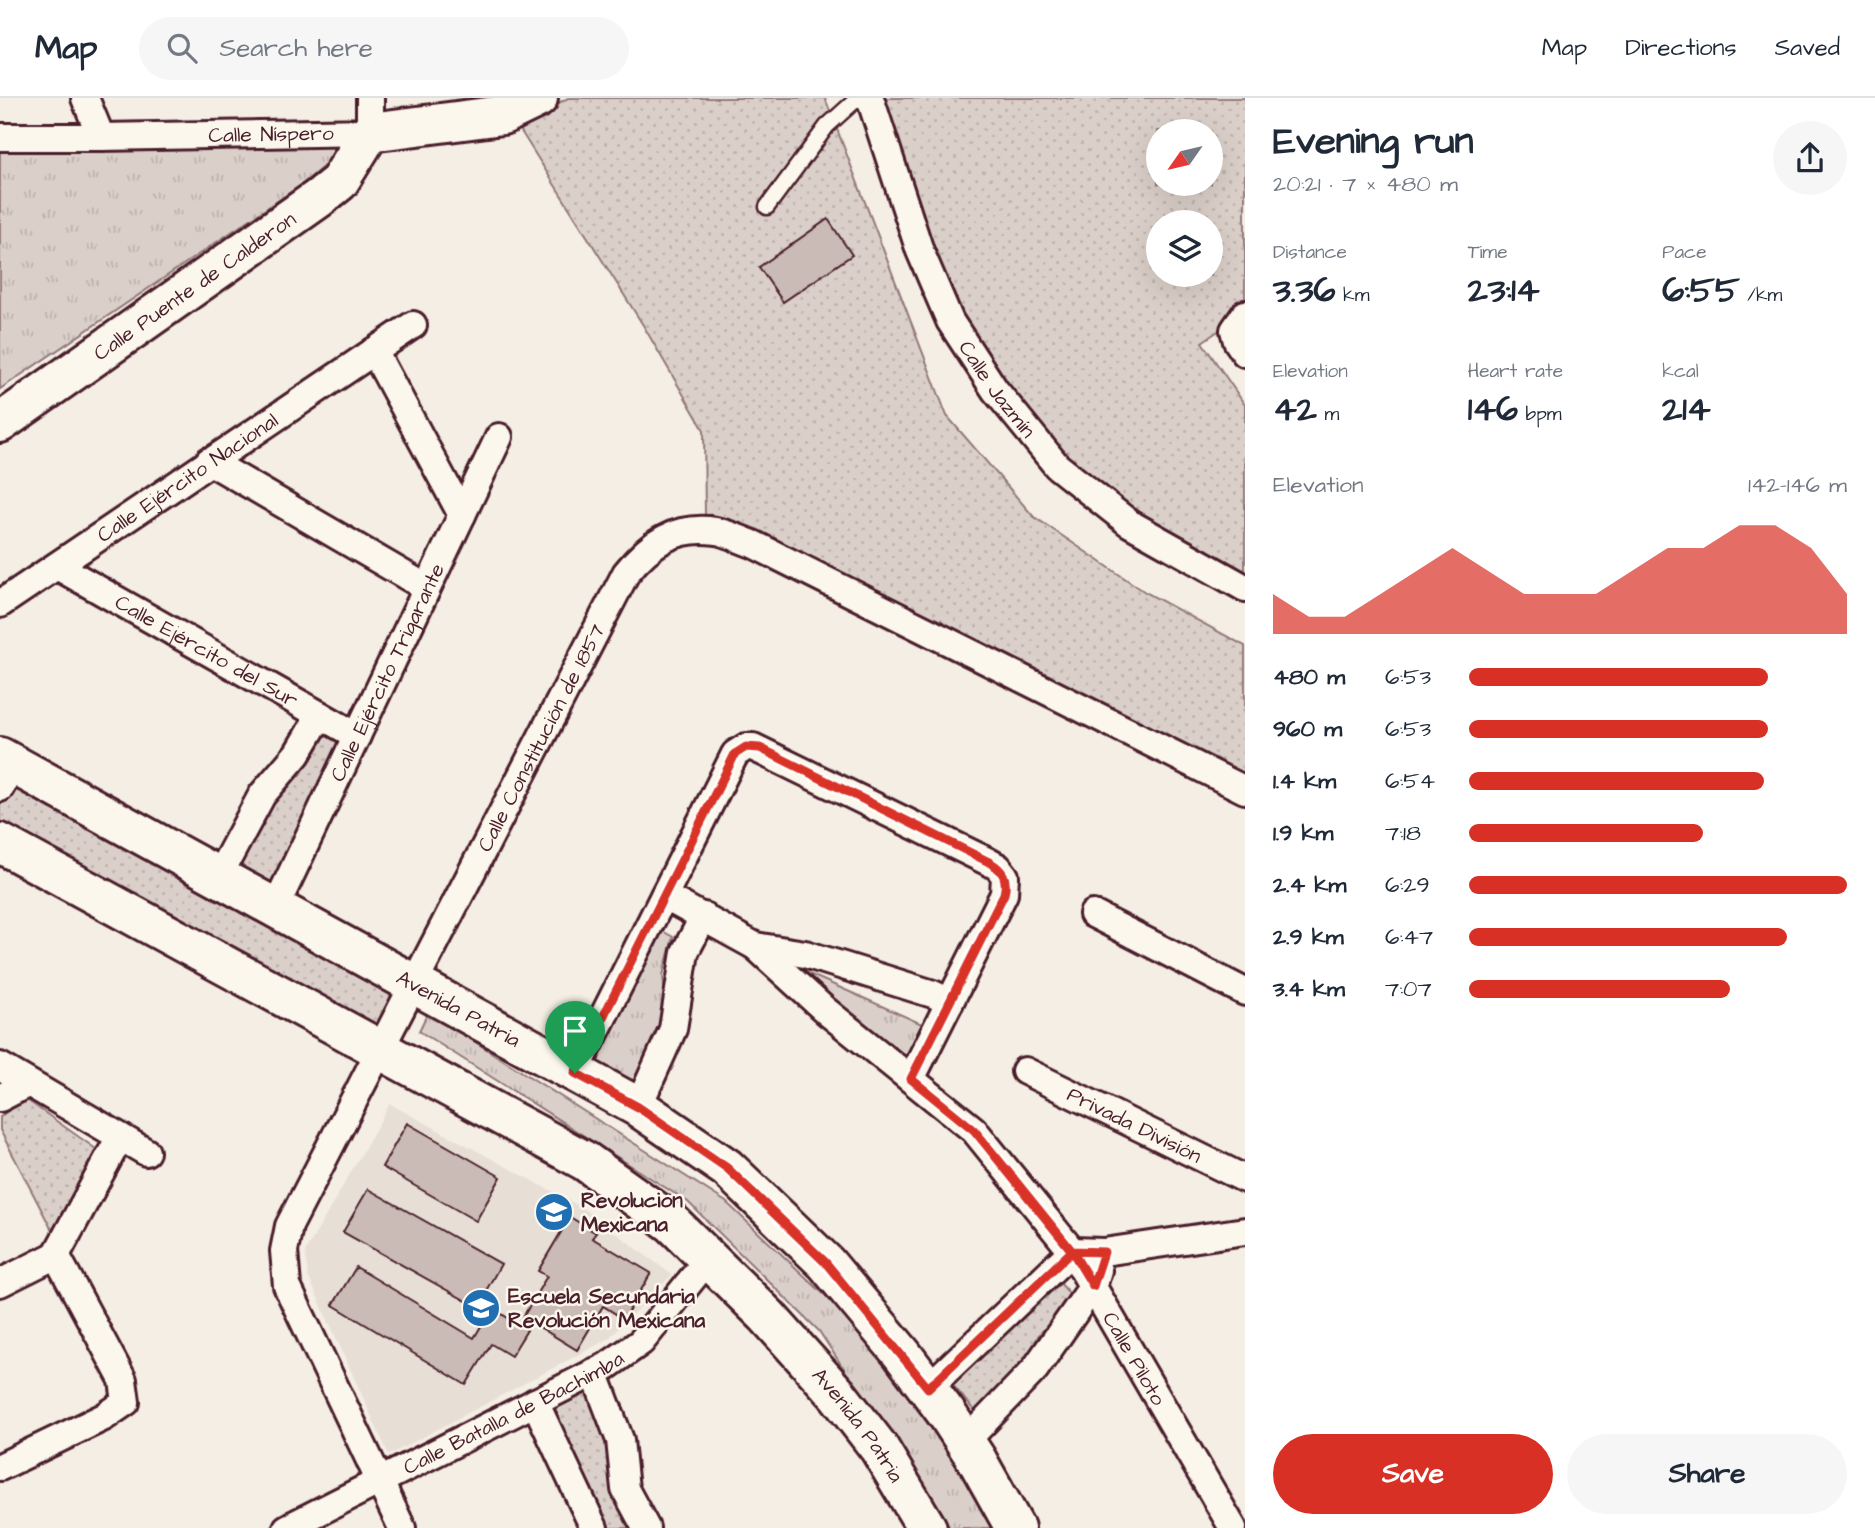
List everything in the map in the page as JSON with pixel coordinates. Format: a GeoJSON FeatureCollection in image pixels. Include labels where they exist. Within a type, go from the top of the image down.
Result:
{"type":"FeatureCollection","features":[{"type":"Feature","properties":{"kind":"street"},"geometry":{"type":"LineString","coordinates":[[85,98],[101,137]]}},
{"type":"Feature","properties":{"kind":"street","name":"Calle Níspero"},"geometry":{"type":"LineString","coordinates":[[0,137],[101,137],[370,115],[503,115],[538,98]]}},
{"type":"Feature","properties":{"kind":"street","name":"Calle Jazmín"},"geometry":{"type":"LineString","coordinates":[[870,98],[920,251],[950,321],[995,390],[1057,466],[1129,523],[1245,588]]}},
{"type":"Feature","properties":{"kind":"street","name":"Calle Puente de Calderon"},"geometry":{"type":"LineString","coordinates":[[0,423],[339,182],[370,115]]}},
{"type":"Feature","properties":{"kind":"street"},"geometry":{"type":"LineString","coordinates":[[1245,314],[1234,330],[1245,353]]}},
{"type":"Feature","properties":{"kind":"street","name":"Calle Ejército Nacional"},"geometry":{"type":"LineString","coordinates":[[0,604],[413,325]]}},
{"type":"Feature","properties":{"kind":"street"},"geometry":{"type":"LineString","coordinates":[[374,351],[462,515]]}},
{"type":"Feature","properties":{"kind":"street","name":"Calle Ejército Trigarante"},"geometry":{"type":"LineString","coordinates":[[275,908],[499,437]]}},
{"type":"Feature","properties":{"kind":"street"},"geometry":{"type":"LineString","coordinates":[[209,461],[427,589]]}},
{"type":"Feature","properties":{"kind":"street","name":"Calle Constitución de 1857"},"geometry":{"type":"LineString","coordinates":[[402,1528],[287,1286],[284,1251],[289,1226],[626,573],[642,552],[668,536],[691,531],[717,531],[753,544],[1245,790]]}},
{"type":"Feature","properties":{"kind":"street","name":"Calle Ejército del Sur"},"geometry":{"type":"LineString","coordinates":[[57,566],[357,736]]}},
{"type":"Feature","properties":{"kind":"street","name":"Calle Ejército Trigarante"},"geometry":{"type":"LineString","coordinates":[[218,877],[262,795],[297,754],[320,715]]}},
{"type":"Feature","properties":{"kind":"street"},"geometry":{"type":"LineString","coordinates":[[575,1073],[735,754],[746,747],[760,748],[989,862],[998,867],[1005,876],[1004,894],[911,1079]]}},
{"type":"Feature","properties":{"kind":"street","name":"Avenida Patria"},"geometry":{"type":"LineString","coordinates":[[5,770],[218,877],[638,1107],[727,1168],[826,1263],[928,1388],[965,1442],[1015,1528]]}},
{"type":"Feature","properties":{"kind":"street","name":"Avenida Patria"},"geometry":{"type":"LineString","coordinates":[[0,844],[585,1161],[672,1223],[767,1316],[838,1395],[879,1448],[927,1528]]}},
{"type":"Feature","properties":{"kind":"street"},"geometry":{"type":"LineString","coordinates":[[664,896],[755,946],[805,954],[933,994],[950,1002]]}},
{"type":"Feature","properties":{"kind":"street"},"geometry":{"type":"LineString","coordinates":[[1093,914],[1245,992]]}},
{"type":"Feature","properties":{"kind":"street"},"geometry":{"type":"LineString","coordinates":[[638,1107],[673,1029],[685,952],[704,916]]}},
{"type":"Feature","properties":{"kind":"street","name":"Calle Piloto"},"geometry":{"type":"LineString","coordinates":[[755,946],[826,1011],[974,1130],[1072,1251],[1233,1528]]}},
{"type":"Feature","properties":{"kind":"street"},"geometry":{"type":"LineString","coordinates":[[0,1066],[146,1152]]}},
{"type":"Feature","properties":{"kind":"street","name":"Privada División"},"geometry":{"type":"LineString","coordinates":[[1025,1071],[1245,1179]]}},
{"type":"Feature","properties":{"kind":"street"},"geometry":{"type":"LineString","coordinates":[[0,1098],[27,1084]]}},
{"type":"Feature","properties":{"kind":"street"},"geometry":{"type":"LineString","coordinates":[[0,1283],[56,1255],[120,1137]]}},
{"type":"Feature","properties":{"kind":"street"},"geometry":{"type":"LineString","coordinates":[[928,1388],[1072,1251],[1104,1252],[1245,1231]]}},
{"type":"Feature","properties":{"kind":"street"},"geometry":{"type":"LineString","coordinates":[[965,1442],[1035,1369],[1093,1286],[1104,1252]]}},
{"type":"Feature","properties":{"kind":"street"},"geometry":{"type":"LineString","coordinates":[[0,1467],[104,1416],[126,1402],[123,1380],[56,1255]]}},
{"type":"Feature","properties":{"kind":"street","name":"Calle Batalla de Bachimba"},"geometry":{"type":"LineString","coordinates":[[287,1528],[594,1372],[641,1342],[709,1258]]}},
{"type":"Feature","properties":{"kind":"street"},"geometry":{"type":"LineString","coordinates":[[594,1372],[620,1440],[625,1489],[646,1528]]}},
{"type":"Feature","properties":{"kind":"street"},"geometry":{"type":"LineString","coordinates":[[535,1402],[594,1528]]}},
{"type":"Feature","properties":{"kind":"lane"},"geometry":{"type":"LineString","coordinates":[[767,207],[827,125],[858,98]]}},
{"type":"Feature","properties":{"kind":"shaded area","name":"Escuela Secundaria Revolución Mexicana"},"geometry":{"type":"Polygon","coordinates":[[[390,1104],[581,1207],[672,1275],[608,1339],[389,1455],[308,1276],[305,1252],[390,1104]]]}},
{"type":"Feature","properties":{"kind":"green space"},"geometry":{"type":"Polygon","coordinates":[[[568,98],[825,98],[947,416],[1033,516],[1145,592],[1245,646],[1245,791],[705,516],[704,430],[643,325],[517,125],[568,98]]]}},
{"type":"Feature","properties":{"kind":"green space"},"geometry":{"type":"Polygon","coordinates":[[[866,98],[1245,98],[1245,313],[1202,342],[1245,405],[1245,589],[1129,523],[995,390],[866,98]]]}},
{"type":"Feature","properties":{"kind":"green space"},"geometry":{"type":"Polygon","coordinates":[[[345,139],[331,160],[301,185],[0,389],[0,145],[345,139]]]}},
{"type":"Feature","properties":{"kind":"green space"},"geometry":{"type":"Polygon","coordinates":[[[320,715],[357,736],[275,908],[218,877],[320,715]]]}},
{"type":"Feature","properties":{"kind":"green space"},"geometry":{"type":"Polygon","coordinates":[[[14,764],[400,986],[373,1045],[0,843],[0,795],[14,764]]]}},
{"type":"Feature","properties":{"kind":"green space"},"geometry":{"type":"Polygon","coordinates":[[[655,927],[673,937],[663,975],[666,1008],[631,1096],[586,1071],[655,927]]]}},
{"type":"Feature","properties":{"kind":"green space"},"geometry":{"type":"Polygon","coordinates":[[[798,969],[922,1024],[906,1057],[825,993],[798,969]]]}},
{"type":"Feature","properties":{"kind":"green space"},"geometry":{"type":"Polygon","coordinates":[[[428,1012],[726,1202],[865,1333],[1000,1528],[948,1528],[819,1331],[688,1202],[419,1031],[428,1012]]]}},
{"type":"Feature","properties":{"kind":"green space"},"geometry":{"type":"Polygon","coordinates":[[[24,1098],[96,1149],[54,1234],[0,1130],[0,1117],[24,1098]]]}},
{"type":"Feature","properties":{"kind":"green space"},"geometry":{"type":"Polygon","coordinates":[[[1059,1282],[1076,1301],[1039,1334],[1025,1363],[976,1413],[952,1384],[1059,1282]]]}},
{"type":"Feature","properties":{"kind":"green space"},"geometry":{"type":"Polygon","coordinates":[[[590,1374],[646,1528],[598,1528],[535,1402],[590,1374]]]}},
{"type":"Feature","properties":{"kind":"building"},"geometry":{"type":"Polygon","coordinates":[[[828,219],[852,255],[783,302],[759,267],[828,219]]]}},
{"type":"Feature","properties":{"kind":"building"},"geometry":{"type":"Polygon","coordinates":[[[407,1123],[501,1177],[476,1221],[382,1167],[407,1123]]]}},
{"type":"Feature","properties":{"kind":"building"},"geometry":{"type":"Polygon","coordinates":[[[368,1189],[501,1264],[477,1307],[343,1232],[368,1189]]]}},
{"type":"Feature","properties":{"kind":"building"},"geometry":{"type":"Polygon","coordinates":[[[570,1217],[596,1233],[592,1238],[651,1273],[624,1319],[603,1306],[577,1350],[523,1317],[547,1276],[538,1271],[570,1217]]]}},
{"type":"Feature","properties":{"kind":"building"},"geometry":{"type":"Polygon","coordinates":[[[356,1267],[474,1338],[492,1308],[527,1330],[511,1356],[491,1344],[466,1385],[333,1305],[356,1267]]]}},
{"type":"Feature","properties":{"kind":"place","name":"Revolucion Mexicana"},"geometry":{"type":"Point","coordinates":[554,1212]}},
{"type":"Feature","properties":{"kind":"place","name":"Escuela Secundaria Revolución Mexicana"},"geometry":{"type":"Point","coordinates":[481,1308]}},
{"type":"Feature","properties":{"kind":"route"},"geometry":{"type":"LineString","coordinates":[[575,1073],[638,1107],[727,1168],[826,1263],[928,1388],[1072,1251],[1093,1286],[1104,1252],[1072,1251],[974,1130],[911,1079],[1004,894],[1005,876],[998,867],[989,862],[760,748],[746,747],[735,754],[575,1073]]}}]}
